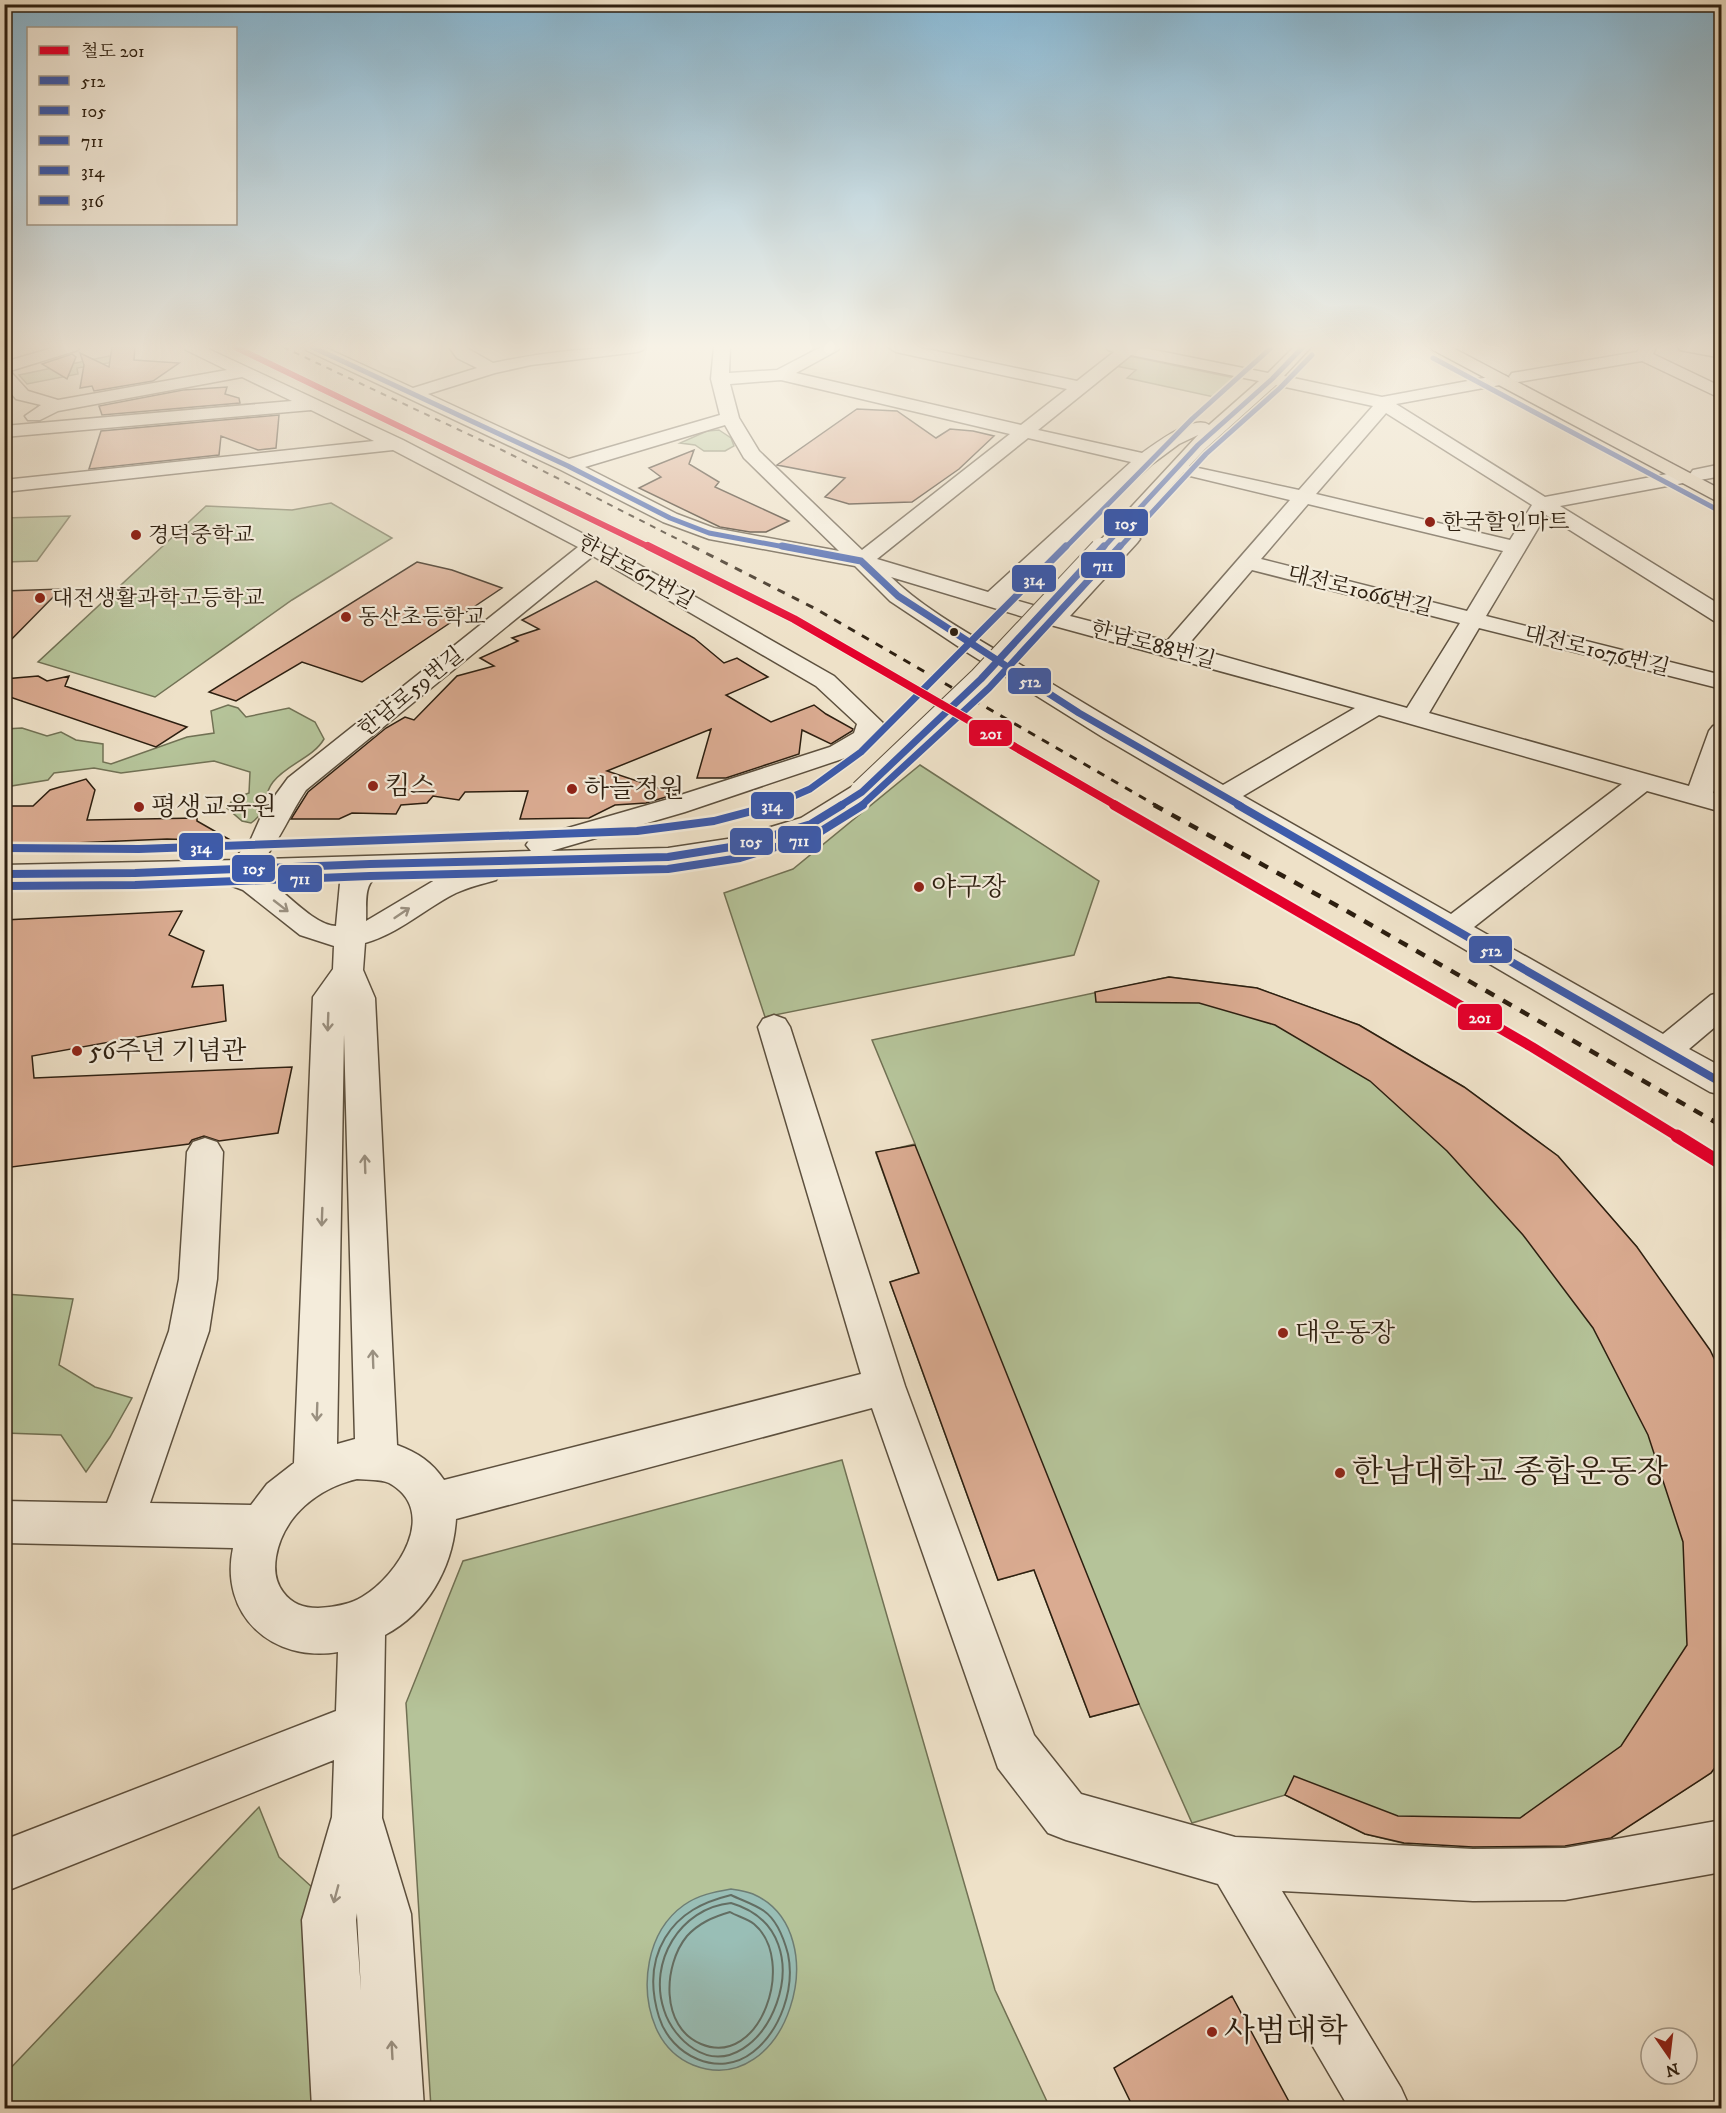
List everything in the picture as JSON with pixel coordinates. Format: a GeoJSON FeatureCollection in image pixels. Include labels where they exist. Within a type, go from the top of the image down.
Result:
{"type":"FeatureCollection","features":[{"type":"Feature","properties":{"kind":"main road"},"geometry":{"type":"LineString","coordinates":[[1634,446],[1691,476],[1722,498]]}},
{"type":"Feature","properties":{"kind":"main road"},"geometry":{"type":"LineString","coordinates":[[1691,476],[1722,486]]}},
{"type":"Feature","properties":{"kind":"street"},"geometry":{"type":"LineString","coordinates":[[225,463],[226,446]]}},
{"type":"Feature","properties":{"kind":"street"},"geometry":{"type":"LineString","coordinates":[[4,486],[382,446]]}},
{"type":"Feature","properties":{"kind":"street","name":"한남로67번길"},"geometry":{"type":"LineString","coordinates":[[399,446],[592,546],[825,681],[870,723],[866,737],[839,752],[675,806]]}},
{"type":"Feature","properties":{"kind":"street","name":"한남로88번길"},"geometry":{"type":"LineString","coordinates":[[524,446],[670,518],[709,533],[861,561],[1055,619],[1172,649],[1710,801]]}},
{"type":"Feature","properties":{"kind":"street"},"geometry":{"type":"LineString","coordinates":[[568,466],[637,446]]}},
{"type":"Feature","properties":{"kind":"street"},"geometry":{"type":"LineString","coordinates":[[746,446],[751,454],[898,596],[973,646],[1079,713],[1222,797],[1722,1083]]}},
{"type":"Feature","properties":{"kind":"street"},"geometry":{"type":"LineString","coordinates":[[861,561],[1006,446]]}},
{"type":"Feature","properties":{"kind":"street"},"geometry":{"type":"LineString","coordinates":[[1085,446],[1145,460]]}},
{"type":"Feature","properties":{"kind":"street"},"geometry":{"type":"LineString","coordinates":[[992,600],[1145,460],[1164,446]]}},
{"type":"Feature","properties":{"kind":"street"},"geometry":{"type":"LineString","coordinates":[[4,873],[212,870],[384,863],[668,857],[737,846],[811,824],[981,679],[1093,548],[1191,446]]}},
{"type":"Feature","properties":{"kind":"street"},"geometry":{"type":"LineString","coordinates":[[1055,619],[1211,450],[1210,446]]}},
{"type":"Feature","properties":{"kind":"street","name":"대전로1066번길"},"geometry":{"type":"LineString","coordinates":[[1172,649],[1348,446]]}},
{"type":"Feature","properties":{"kind":"street"},"geometry":{"type":"LineString","coordinates":[[1452,446],[1722,616]]}},
{"type":"Feature","properties":{"kind":"street"},"geometry":{"type":"LineString","coordinates":[[1414,717],[1543,502],[1722,470]]}},
{"type":"Feature","properties":{"kind":"street"},"geometry":{"type":"LineString","coordinates":[[1192,471],[1515,548]]}},
{"type":"Feature","properties":{"kind":"street","name":"한남로59번길"},"geometry":{"type":"LineString","coordinates":[[251,856],[263,842],[277,812],[297,784],[592,546]]}},
{"type":"Feature","properties":{"kind":"street","name":"대전로1066번길"},"geometry":{"type":"LineString","coordinates":[[1247,562],[1473,619]]}},
{"type":"Feature","properties":{"kind":"street","name":"대전로1076번길"},"geometry":{"type":"LineString","coordinates":[[1473,619],[1722,682]]}},
{"type":"Feature","properties":{"kind":"street"},"geometry":{"type":"LineString","coordinates":[[1222,797],[1376,706]]}},
{"type":"Feature","properties":{"kind":"street"},"geometry":{"type":"LineString","coordinates":[[1710,801],[1722,731]]}},
{"type":"Feature","properties":{"kind":"street"},"geometry":{"type":"LineString","coordinates":[[1451,929],[1642,782]]}},
{"type":"Feature","properties":{"kind":"street"},"geometry":{"type":"LineString","coordinates":[[4,860],[139,861],[660,841],[706,836],[759,824],[852,788]]}},
{"type":"Feature","properties":{"kind":"street"},"geometry":{"type":"LineString","coordinates":[[660,841],[656,821],[675,806]]}},
{"type":"Feature","properties":{"kind":"street"},"geometry":{"type":"LineString","coordinates":[[540,845],[675,806]]}},
{"type":"Feature","properties":{"kind":"street"},"geometry":{"type":"LineString","coordinates":[[315,1473],[328,997],[349,954],[372,933],[441,887],[475,875],[502,873],[564,860]]}},
{"type":"Feature","properties":{"kind":"street"},"geometry":{"type":"LineString","coordinates":[[354,883],[363,870],[384,863]]}},
{"type":"Feature","properties":{"kind":"street"},"geometry":{"type":"LineString","coordinates":[[330,865],[348,871],[354,883],[349,954],[359,998],[377,1460]]}},
{"type":"Feature","properties":{"kind":"street"},"geometry":{"type":"LineString","coordinates":[[212,870],[233,875],[253,884],[314,929],[330,936],[349,954]]}},
{"type":"Feature","properties":{"kind":"street"},"geometry":{"type":"LineString","coordinates":[[1664,1051],[1722,1002]]}},
{"type":"Feature","properties":{"kind":"street"},"geometry":{"type":"LineString","coordinates":[[774,1027],[885,1386],[1015,1751],[1066,1815],[1235,1863],[1473,1875],[1565,1874],[1710,1850],[1722,1846]]}},
{"type":"Feature","properties":{"kind":"street"},"geometry":{"type":"LineString","coordinates":[[121,1524],[189,1331],[198,1279],[205,1152]]}},
{"type":"Feature","properties":{"kind":"street"},"geometry":{"type":"LineString","coordinates":[[433,1504],[885,1386]]}},
{"type":"Feature","properties":{"kind":"street"},"geometry":{"type":"LineString","coordinates":[[357,1459],[377,1460],[402,1467],[421,1482],[433,1504],[434,1530],[428,1557],[413,1584],[390,1606],[362,1623],[332,1631],[304,1631],[279,1621],[262,1604],[253,1580],[253,1554],[262,1527],[276,1506],[294,1487],[315,1473],[336,1464],[357,1459]]}},
{"type":"Feature","properties":{"kind":"street"},"geometry":{"type":"LineString","coordinates":[[4,1522],[262,1527]]}},
{"type":"Feature","properties":{"kind":"street"},"geometry":{"type":"LineString","coordinates":[[341,2109],[329,1920],[357,1817],[362,1623]]}},
{"type":"Feature","properties":{"kind":"street"},"geometry":{"type":"LineString","coordinates":[[4,1866],[359,1726]]}},
{"type":"Feature","properties":{"kind":"street"},"geometry":{"type":"LineString","coordinates":[[357,1817],[384,1914],[395,2109]]}},
{"type":"Feature","properties":{"kind":"street"},"geometry":{"type":"LineString","coordinates":[[1235,1863],[1381,2109]]}},
{"type":"Feature","properties":{"kind":"green space"},"geometry":{"type":"Polygon","coordinates":[[[696,446],[734,446],[725,451],[704,451],[696,446]]]}},
{"type":"Feature","properties":{"kind":"green space"},"geometry":{"type":"Polygon","coordinates":[[[331,503],[392,538],[292,600],[155,697],[38,662],[206,506],[292,510],[331,503]]]}},
{"type":"Feature","properties":{"kind":"green space"},"geometry":{"type":"Polygon","coordinates":[[[70,516],[37,561],[5,562],[5,518],[70,516]]]}},
{"type":"Feature","properties":{"kind":"green space"},"geometry":{"type":"Polygon","coordinates":[[[228,705],[238,708],[246,717],[289,708],[315,722],[324,739],[319,746],[285,770],[273,782],[261,813],[251,823],[242,821],[227,808],[233,799],[249,793],[250,772],[214,761],[121,773],[94,768],[54,773],[48,780],[5,787],[5,729],[22,728],[47,736],[61,732],[76,740],[103,744],[103,762],[111,764],[187,737],[214,733],[211,711],[228,705]]]}},
{"type":"Feature","properties":{"kind":"green space","name":"야구장"},"geometry":{"type":"Polygon","coordinates":[[[920,765],[1099,881],[1074,955],[765,1017],[724,893],[793,869],[920,765]]]}},
{"type":"Feature","properties":{"kind":"green space","name":"한남대학교 종합운동장"},"geometry":{"type":"Polygon","coordinates":[[[1169,977],[1257,988],[1359,1025],[1464,1087],[1558,1156],[1637,1247],[1722,1758],[1711,1773],[1593,1849],[1456,1856],[1365,1834],[1285,1795],[1192,1823],[1139,1704],[1090,1717],[1034,1570],[998,1580],[890,1282],[919,1273],[876,1153],[915,1144],[872,1040],[1169,977]]]}},
{"type":"Feature","properties":{"kind":"green space"},"geometry":{"type":"Polygon","coordinates":[[[5,1294],[73,1299],[59,1365],[95,1387],[132,1398],[110,1437],[86,1472],[61,1435],[5,1433],[5,1294]]]}},
{"type":"Feature","properties":{"kind":"green space"},"geometry":{"type":"Polygon","coordinates":[[[842,1460],[995,1990],[1050,2108],[431,2108],[406,1703],[463,1561],[842,1460]]]}},
{"type":"Feature","properties":{"kind":"green space"},"geometry":{"type":"Polygon","coordinates":[[[259,1807],[279,1857],[313,1888],[327,2108],[5,2108],[4,2075],[259,1807]]]}},
{"type":"Feature","properties":{"kind":"water"},"geometry":{"type":"Polygon","coordinates":[[[731,1889],[753,1894],[779,1914],[793,1942],[796,1975],[790,2008],[776,2037],[754,2059],[726,2070],[693,2065],[681,2059],[667,2046],[656,2028],[651,2012],[647,1979],[654,1945],[671,1916],[695,1899],[731,1889]]]}},
{"type":"Feature","properties":{"kind":"building"},"geometry":{"type":"Polygon","coordinates":[[[96,446],[220,446],[219,455],[89,469],[96,446]]]}},
{"type":"Feature","properties":{"kind":"building"},"geometry":{"type":"Polygon","coordinates":[[[246,446],[276,446],[276,448],[258,450],[246,446]]]}},
{"type":"Feature","properties":{"kind":"building"},"geometry":{"type":"Polygon","coordinates":[[[805,446],[984,446],[959,469],[912,502],[849,504],[825,497],[845,478],[777,465],[805,446]]]}},
{"type":"Feature","properties":{"kind":"building"},"geometry":{"type":"Polygon","coordinates":[[[694,450],[689,464],[719,482],[715,487],[789,521],[766,532],[720,527],[639,488],[661,477],[649,468],[694,450]]]}},
{"type":"Feature","properties":{"kind":"building","name":"동산초등학교"},"geometry":{"type":"Polygon","coordinates":[[[417,562],[452,570],[502,588],[362,682],[302,662],[236,701],[209,692],[417,562]]]}},
{"type":"Feature","properties":{"kind":"building"},"geometry":{"type":"Polygon","coordinates":[[[596,581],[694,638],[724,663],[737,658],[768,677],[726,695],[771,722],[814,705],[853,729],[852,731],[831,744],[802,730],[799,754],[726,778],[697,778],[711,729],[607,771],[676,794],[646,803],[615,805],[589,818],[520,819],[528,791],[465,792],[459,800],[433,796],[427,803],[401,805],[396,814],[352,813],[339,819],[291,819],[308,792],[386,728],[405,717],[414,720],[457,676],[494,666],[480,658],[518,641],[512,638],[539,629],[522,620],[596,581]]]}},
{"type":"Feature","properties":{"kind":"building"},"geometry":{"type":"Polygon","coordinates":[[[61,589],[4,647],[4,591],[61,589]]]}},
{"type":"Feature","properties":{"kind":"building"},"geometry":{"type":"Polygon","coordinates":[[[38,676],[47,681],[69,676],[65,686],[187,727],[156,747],[4,695],[4,679],[38,676]]]}},
{"type":"Feature","properties":{"kind":"building"},"geometry":{"type":"Polygon","coordinates":[[[86,779],[95,790],[87,820],[197,818],[197,821],[232,841],[167,839],[74,843],[62,847],[4,847],[4,806],[33,806],[50,790],[86,779]]]}},
{"type":"Feature","properties":{"kind":"building","name":"56주년 기념관"},"geometry":{"type":"Polygon","coordinates":[[[182,911],[169,935],[204,951],[192,987],[223,985],[226,1021],[32,1056],[34,1078],[292,1067],[278,1133],[219,1141],[204,1136],[192,1140],[189,1144],[4,1168],[4,920],[182,911]]]}},
{"type":"Feature","properties":{"kind":"building"},"geometry":{"type":"Polygon","coordinates":[[[1169,977],[1257,988],[1359,1025],[1464,1087],[1558,1156],[1637,1247],[1710,1350],[1722,1375],[1722,1758],[1711,1773],[1611,1838],[1565,1846],[1473,1847],[1404,1843],[1365,1834],[1285,1795],[1294,1776],[1398,1816],[1520,1818],[1621,1746],[1687,1645],[1683,1542],[1648,1435],[1593,1328],[1523,1235],[1447,1151],[1370,1081],[1275,1025],[1199,1003],[1096,1002],[1095,992],[1169,977]]]}},
{"type":"Feature","properties":{"kind":"building"},"geometry":{"type":"Polygon","coordinates":[[[915,1145],[1139,1704],[1090,1717],[1034,1570],[998,1580],[890,1282],[919,1273],[876,1152],[915,1145]]]}},
{"type":"Feature","properties":{"kind":"building","name":"사범대학"},"geometry":{"type":"Polygon","coordinates":[[[1232,1996],[1293,2109],[1134,2109],[1114,2068],[1232,1996]]]}},
{"type":"Feature","properties":{"kind":"railway"},"geometry":{"type":"LineString","coordinates":[[493,446],[695,548]]}},
{"type":"Feature","properties":{"kind":"railway"},"geometry":{"type":"LineString","coordinates":[[692,546],[816,609],[1157,806]]}},
{"type":"Feature","properties":{"kind":"railway"},"geometry":{"type":"LineString","coordinates":[[1154,805],[1345,910],[1722,1126]]}},
{"type":"Feature","properties":{"kind":"rail line","name":"201"},"geometry":{"type":"LineString","coordinates":[[442,446],[794,619],[1532,1047],[1722,1164]]}},
{"type":"Feature","properties":{"kind":"transit line","name":"512"},"geometry":{"type":"LineString","coordinates":[[524,446],[670,518],[709,533],[861,561],[898,596],[1079,713],[1722,1083]]}},
{"type":"Feature","properties":{"kind":"transit line","name":"314"},"geometry":{"type":"LineString","coordinates":[[4,848],[139,849],[637,831],[714,821],[763,809],[810,789],[854,758],[888,727],[1166,446]]}},
{"type":"Feature","properties":{"kind":"transit line","name":"105"},"geometry":{"type":"LineString","coordinates":[[4,874],[135,873],[370,864],[668,857],[737,846],[811,824],[862,792],[981,679],[1197,446]]}},
{"type":"Feature","properties":{"kind":"transit line","name":"711"},"geometry":{"type":"LineString","coordinates":[[4,886],[135,885],[370,876],[668,869],[740,858],[815,835],[869,801],[989,688],[1215,446]]}},
{"type":"Feature","properties":{"kind":"transit line","name":"316"},"geometry":{"type":"LineString","coordinates":[[1597,446],[1716,509]]}},
{"type":"Feature","properties":{"kind":"place","name":"한국할인마트"},"geometry":{"type":"Point","coordinates":[1430,522]}},
{"type":"Feature","properties":{"kind":"place","name":"경덕중학교"},"geometry":{"type":"Point","coordinates":[136,535]}},
{"type":"Feature","properties":{"kind":"place","name":"대전생활과학고등학교"},"geometry":{"type":"Point","coordinates":[40,598]}},
{"type":"Feature","properties":{"kind":"place","name":"동산초등학교"},"geometry":{"type":"Point","coordinates":[346,617]}},
{"type":"Feature","properties":{"kind":"place","name":"킴스"},"geometry":{"type":"Point","coordinates":[373,786]}},
{"type":"Feature","properties":{"kind":"place","name":"하늘정원"},"geometry":{"type":"Point","coordinates":[572,789]}},
{"type":"Feature","properties":{"kind":"place","name":"평생교육원"},"geometry":{"type":"Point","coordinates":[139,807]}},
{"type":"Feature","properties":{"kind":"place","name":"야구장"},"geometry":{"type":"Point","coordinates":[919,887]}},
{"type":"Feature","properties":{"kind":"place","name":"56주년 기념관"},"geometry":{"type":"Point","coordinates":[77,1051]}},
{"type":"Feature","properties":{"kind":"place","name":"대운동장"},"geometry":{"type":"Point","coordinates":[1283,1333]}},
{"type":"Feature","properties":{"kind":"place","name":"한남대학교 종합운동장"},"geometry":{"type":"Point","coordinates":[1340,1473]}},
{"type":"Feature","properties":{"kind":"place","name":"사범대학"},"geometry":{"type":"Point","coordinates":[1212,2032]}}]}
